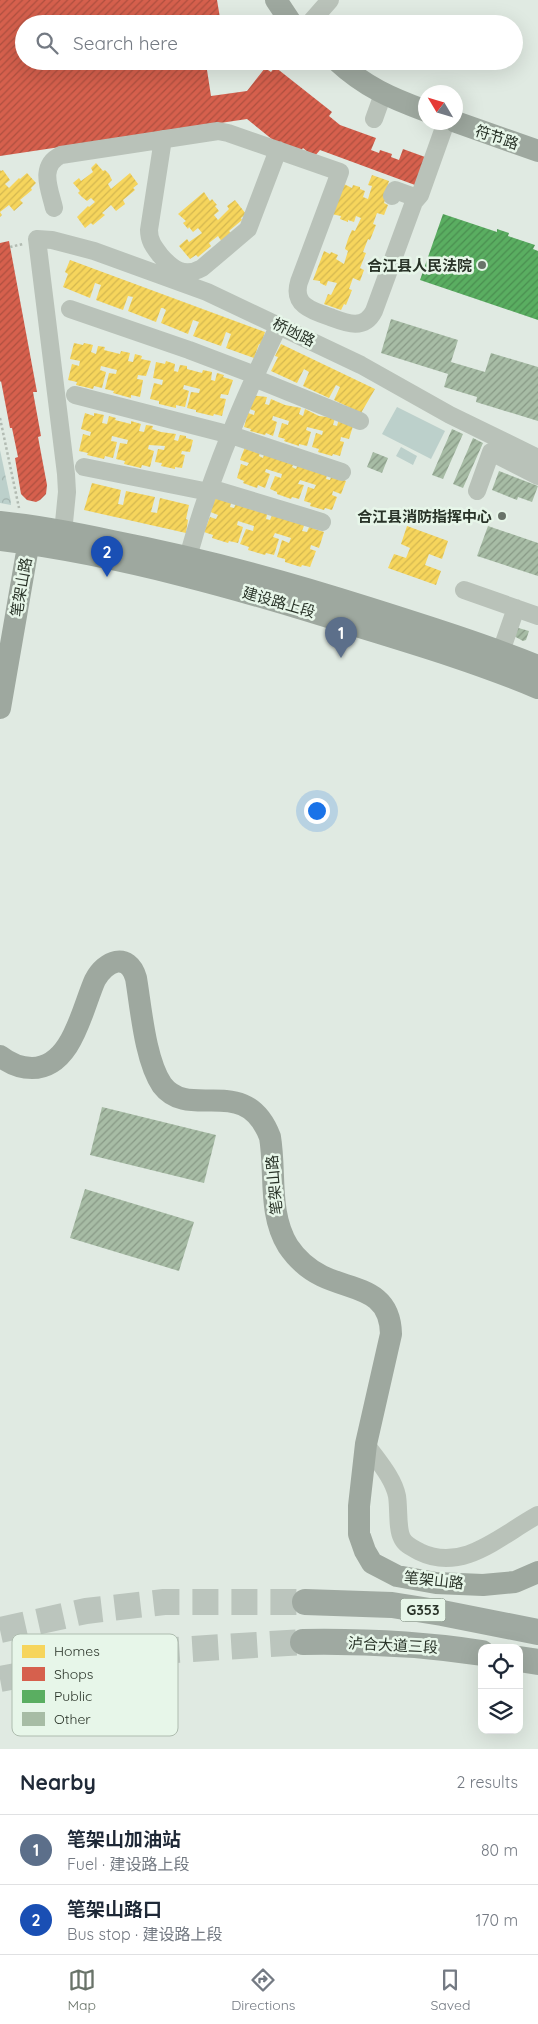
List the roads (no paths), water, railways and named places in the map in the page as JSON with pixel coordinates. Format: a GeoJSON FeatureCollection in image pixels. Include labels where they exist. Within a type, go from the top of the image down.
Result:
{"type":"FeatureCollection","features":[{"type":"Feature","properties":{"kind":"highway","name":"G353"},"geometry":{"type":"LineString","coordinates":[[305,1602],[392,1605],[538,1632]]}},
{"type":"Feature","properties":{"kind":"highway","name":"泸合大道三段"},"geometry":{"type":"LineString","coordinates":[[303,1642],[367,1641],[478,1652]]}},
{"type":"Feature","properties":{"kind":"highway"},"geometry":{"type":"LineString","coordinates":[[523,1660],[538,1662]]}},
{"type":"Feature","properties":{"kind":"main road"},"geometry":{"type":"LineString","coordinates":[[276,0],[286,15]]}},
{"type":"Feature","properties":{"kind":"main road"},"geometry":{"type":"LineString","coordinates":[[291,0],[299,15]]}},
{"type":"Feature","properties":{"kind":"main road"},"geometry":{"type":"LineString","coordinates":[[348,70],[361,81],[383,94],[418,108]]}},
{"type":"Feature","properties":{"kind":"main road","name":"符节路"},"geometry":{"type":"LineString","coordinates":[[463,124],[538,151]]}},
{"type":"Feature","properties":{"kind":"main road"},"geometry":{"type":"LineString","coordinates":[[0,522],[26,526],[63,541]]}},
{"type":"Feature","properties":{"kind":"main road"},"geometry":{"type":"LineString","coordinates":[[0,540],[26,526]]}},
{"type":"Feature","properties":{"kind":"main road","name":"笔架山路"},"geometry":{"type":"LineString","coordinates":[[0,708],[26,526]]}},
{"type":"Feature","properties":{"kind":"main road","name":"建设路上段"},"geometry":{"type":"LineString","coordinates":[[63,541],[188,556],[341,599],[498,661],[538,688]]}},
{"type":"Feature","properties":{"kind":"main road","name":"建设路上段"},"geometry":{"type":"LineString","coordinates":[[63,541],[335,619],[498,661],[538,666]]}},
{"type":"Feature","properties":{"kind":"main road","name":"笔架山路"},"geometry":{"type":"LineString","coordinates":[[0,1056],[11,1063],[29,1068],[39,1068],[58,1058],[73,1036],[96,980],[102,971],[107,966],[118,961],[128,964],[136,978],[153,1066],[164,1087],[172,1093],[185,1098],[233,1102],[242,1104],[256,1112],[266,1126],[270,1137],[276,1217],[287,1245],[300,1260],[315,1272],[367,1292],[385,1309],[390,1321],[391,1334],[366,1444],[359,1506],[358,1534],[372,1563],[397,1576],[436,1583],[483,1585],[515,1582],[538,1572]]}},
{"type":"Feature","properties":{"kind":"street"},"geometry":{"type":"LineString","coordinates":[[317,15],[330,0]]}},
{"type":"Feature","properties":{"kind":"street"},"geometry":{"type":"LineString","coordinates":[[374,119],[383,94]]}},
{"type":"Feature","properties":{"kind":"street"},"geometry":{"type":"LineString","coordinates":[[54,208],[46,172],[50,163],[56,157],[65,154],[156,149],[222,131],[340,172],[325,194],[299,282],[290,290],[310,310],[348,324],[357,324],[366,321],[374,311],[443,130]]}},
{"type":"Feature","properties":{"kind":"street"},"geometry":{"type":"LineString","coordinates":[[156,149],[149,238],[167,263],[175,270],[185,273],[202,268],[248,229],[278,150]]}},
{"type":"Feature","properties":{"kind":"street"},"geometry":{"type":"LineString","coordinates":[[392,196],[395,190],[417,198]]}},
{"type":"Feature","properties":{"kind":"street","name":"桥凼路"},"geometry":{"type":"LineString","coordinates":[[63,541],[66,474],[37,239],[52,240],[94,251],[208,292],[361,365],[450,415],[538,458]]}},
{"type":"Feature","properties":{"kind":"street"},"geometry":{"type":"LineString","coordinates":[[70,310],[189,350],[360,422]]}},
{"type":"Feature","properties":{"kind":"street"},"geometry":{"type":"LineString","coordinates":[[188,556],[198,522],[231,435],[254,377],[279,325]]}},
{"type":"Feature","properties":{"kind":"street"},"geometry":{"type":"LineString","coordinates":[[75,395],[231,435],[342,472]]}},
{"type":"Feature","properties":{"kind":"street"},"geometry":{"type":"LineString","coordinates":[[477,491],[491,452],[538,476]]}},
{"type":"Feature","properties":{"kind":"street"},"geometry":{"type":"LineString","coordinates":[[84,467],[210,490],[322,522]]}},
{"type":"Feature","properties":{"kind":"street"},"geometry":{"type":"LineString","coordinates":[[464,590],[538,616]]}},
{"type":"Feature","properties":{"kind":"street"},"geometry":{"type":"LineString","coordinates":[[498,661],[516,608]]}},
{"type":"Feature","properties":{"kind":"street"},"geometry":{"type":"LineString","coordinates":[[366,1444],[394,1485],[401,1538],[408,1546],[425,1554],[451,1560],[470,1555],[538,1515]]}},
{"type":"Feature","properties":{"kind":"tunnel"},"geometry":{"type":"LineString","coordinates":[[0,1630],[86,1611],[164,1602],[305,1602]]}},
{"type":"Feature","properties":{"kind":"tunnel"},"geometry":{"type":"LineString","coordinates":[[178,1650],[303,1642]]}},
{"type":"Feature","properties":{"kind":"tunnel"},"geometry":{"type":"LineString","coordinates":[[0,1679],[12,1677]]}},
{"type":"Feature","properties":{"kind":"place","name":"合江县人民法院"},"geometry":{"type":"Point","coordinates":[482,265]}},
{"type":"Feature","properties":{"kind":"place","name":"合江县消防指挥中心"},"geometry":{"type":"Point","coordinates":[502,516]}},
{"type":"Feature","properties":{"kind":"place","name":"笔架山路口"},"geometry":{"type":"Point","coordinates":[107,577]}},
{"type":"Feature","properties":{"kind":"place","name":"笔架山加油站"},"geometry":{"type":"Point","coordinates":[341,658]}}]}
